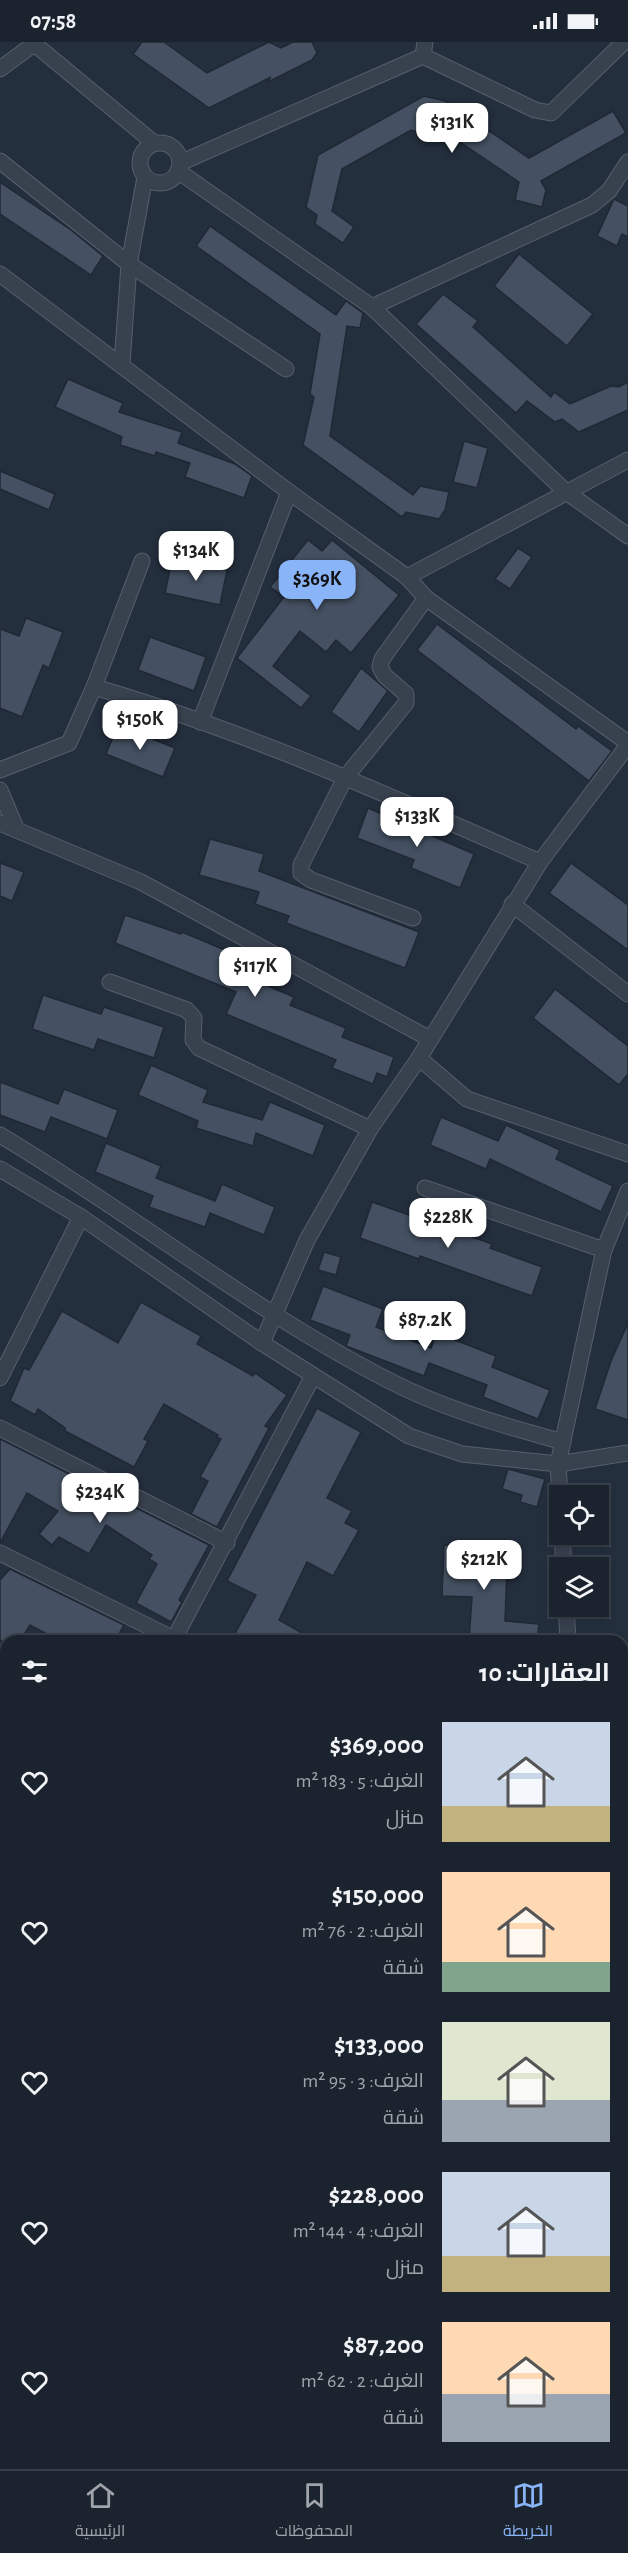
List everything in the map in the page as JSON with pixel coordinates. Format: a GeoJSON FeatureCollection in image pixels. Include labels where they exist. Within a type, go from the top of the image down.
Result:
{"type":"FeatureCollection","features":[{"type":"Feature","properties":{"kind":"street"},"geometry":{"type":"LineString","coordinates":[[154,143],[141,154],[139,162],[146,177],[154,182],[164,183],[172,179],[179,167],[424,49],[534,110],[551,113],[624,42]]}},
{"type":"Feature","properties":{"kind":"street"},"geometry":{"type":"LineString","coordinates":[[0,69],[37,44],[154,143],[172,147],[178,154],[179,167],[372,307],[565,492],[628,536]]}},
{"type":"Feature","properties":{"kind":"street"},"geometry":{"type":"LineString","coordinates":[[0,161],[129,264],[286,369]]}},
{"type":"Feature","properties":{"kind":"street"},"geometry":{"type":"LineString","coordinates":[[372,307],[592,205],[609,191],[628,162]]}},
{"type":"Feature","properties":{"kind":"street"},"geometry":{"type":"LineString","coordinates":[[122,364],[129,264],[146,177]]}},
{"type":"Feature","properties":{"kind":"street"},"geometry":{"type":"LineString","coordinates":[[0,274],[289,492],[407,577],[426,598],[628,744],[540,862],[419,1058],[370,1129],[307,1240],[262,1343]]}},
{"type":"Feature","properties":{"kind":"street"},"geometry":{"type":"LineString","coordinates":[[407,577],[628,460]]}},
{"type":"Feature","properties":{"kind":"street"},"geometry":{"type":"LineString","coordinates":[[200,722],[289,492]]}},
{"type":"Feature","properties":{"kind":"street"},"geometry":{"type":"LineString","coordinates":[[0,770],[69,744],[94,687],[142,561]]}},
{"type":"Feature","properties":{"kind":"street"},"geometry":{"type":"LineString","coordinates":[[413,918],[311,880],[301,873],[301,865],[345,778],[406,703],[406,694],[385,676],[380,666],[382,659],[426,598]]}},
{"type":"Feature","properties":{"kind":"street"},"geometry":{"type":"LineString","coordinates":[[94,687],[200,722],[345,778],[540,862]]}},
{"type":"Feature","properties":{"kind":"street"},"geometry":{"type":"LineString","coordinates":[[0,790],[16,828]]}},
{"type":"Feature","properties":{"kind":"street"},"geometry":{"type":"LineString","coordinates":[[0,823],[141,882],[430,1039]]}},
{"type":"Feature","properties":{"kind":"street"},"geometry":{"type":"LineString","coordinates":[[512,904],[628,994]]}},
{"type":"Feature","properties":{"kind":"street"},"geometry":{"type":"LineString","coordinates":[[110,982],[187,1010],[194,1018],[193,1040],[199,1048],[370,1129]]}},
{"type":"Feature","properties":{"kind":"street"},"geometry":{"type":"LineString","coordinates":[[419,1058],[468,1099],[628,1154]]}},
{"type":"Feature","properties":{"kind":"street"},"geometry":{"type":"LineString","coordinates":[[0,1135],[60,1170],[274,1315],[384,1379],[449,1408],[563,1442]]}},
{"type":"Feature","properties":{"kind":"street"},"geometry":{"type":"LineString","coordinates":[[0,1169],[81,1217],[262,1343],[409,1436],[462,1454],[558,1464],[628,1453]]}},
{"type":"Feature","properties":{"kind":"street"},"geometry":{"type":"LineString","coordinates":[[425,1188],[604,1250]]}},
{"type":"Feature","properties":{"kind":"street"},"geometry":{"type":"LineString","coordinates":[[559,1485],[558,1464],[604,1250],[628,1191]]}},
{"type":"Feature","properties":{"kind":"street"},"geometry":{"type":"LineString","coordinates":[[0,1378],[81,1217]]}},
{"type":"Feature","properties":{"kind":"street"},"geometry":{"type":"LineString","coordinates":[[176,1635],[313,1376]]}},
{"type":"Feature","properties":{"kind":"street"},"geometry":{"type":"LineString","coordinates":[[0,1428],[226,1543]]}},
{"type":"Feature","properties":{"kind":"street"},"geometry":{"type":"LineString","coordinates":[[0,1553],[163,1635]]}},
{"type":"Feature","properties":{"kind":"street"},"geometry":{"type":"LineString","coordinates":[[567,1617],[568,1635]]}},
{"type":"Feature","properties":{"kind":"building"},"geometry":{"type":"Polygon","coordinates":[[[142,42],[164,42],[207,73],[269,42],[281,48],[293,42],[312,42],[317,53],[312,60],[266,83],[271,77],[209,108],[133,54],[142,42]]]}},
{"type":"Feature","properties":{"kind":"building"},"geometry":{"type":"Polygon","coordinates":[[[424,96],[445,101],[529,158],[613,111],[626,133],[541,181],[546,190],[542,207],[515,200],[519,182],[448,134],[440,138],[411,130],[342,169],[332,211],[354,227],[343,243],[315,224],[317,215],[306,207],[318,155],[424,96]]]}},
{"type":"Feature","properties":{"kind":"building"},"geometry":{"type":"Polygon","coordinates":[[[0,182],[71,230],[103,256],[91,275],[0,214],[0,182]]]}},
{"type":"Feature","properties":{"kind":"building"},"geometry":{"type":"Polygon","coordinates":[[[614,199],[628,206],[628,237],[622,234],[617,246],[597,236],[614,199]]]}},
{"type":"Feature","properties":{"kind":"building"},"geometry":{"type":"Polygon","coordinates":[[[210,226],[336,315],[346,301],[363,313],[360,328],[347,326],[330,436],[413,495],[420,486],[449,492],[445,510],[439,519],[406,512],[402,517],[303,445],[314,397],[310,394],[320,334],[196,246],[210,226]]]}},
{"type":"Feature","properties":{"kind":"building"},"geometry":{"type":"Polygon","coordinates":[[[519,254],[593,314],[567,346],[494,286],[519,254]]]}},
{"type":"Feature","properties":{"kind":"building"},"geometry":{"type":"Polygon","coordinates":[[[443,294],[478,321],[473,327],[551,397],[554,392],[570,404],[611,386],[619,387],[628,382],[628,410],[579,432],[562,419],[555,422],[527,401],[516,413],[416,324],[443,294]]]}},
{"type":"Feature","properties":{"kind":"building"},"geometry":{"type":"Polygon","coordinates":[[[68,379],[123,403],[119,412],[182,432],[178,443],[235,464],[252,476],[244,498],[185,477],[190,463],[156,452],[155,456],[120,445],[122,437],[55,407],[68,379]]]}},
{"type":"Feature","properties":{"kind":"building"},"geometry":{"type":"Polygon","coordinates":[[[464,441],[488,448],[477,488],[453,482],[464,441]]]}},
{"type":"Feature","properties":{"kind":"building"},"geometry":{"type":"Polygon","coordinates":[[[0,471],[55,494],[49,510],[0,489],[0,471]]]}},
{"type":"Feature","properties":{"kind":"building"},"geometry":{"type":"Polygon","coordinates":[[[308,540],[322,551],[332,540],[399,595],[351,653],[336,640],[326,652],[300,631],[273,666],[311,696],[301,708],[237,658],[284,597],[270,587],[308,540]]]}},
{"type":"Feature","properties":{"kind":"building"},"geometry":{"type":"Polygon","coordinates":[[[518,548],[532,557],[510,589],[495,579],[518,548]]]}},
{"type":"Feature","properties":{"kind":"building"},"geometry":{"type":"Polygon","coordinates":[[[172,559],[227,570],[220,605],[165,593],[172,559]]]}},
{"type":"Feature","properties":{"kind":"building"},"geometry":{"type":"Polygon","coordinates":[[[26,618],[63,632],[49,668],[43,665],[22,717],[0,708],[0,629],[19,636],[26,618]]]}},
{"type":"Feature","properties":{"kind":"building"},"geometry":{"type":"Polygon","coordinates":[[[437,624],[576,729],[578,726],[612,751],[589,781],[417,650],[437,624]]]}},
{"type":"Feature","properties":{"kind":"building"},"geometry":{"type":"Polygon","coordinates":[[[150,637],[206,657],[194,691],[138,670],[150,637]]]}},
{"type":"Feature","properties":{"kind":"building"},"geometry":{"type":"Polygon","coordinates":[[[361,668],[388,691],[359,732],[331,712],[361,668]]]}},
{"type":"Feature","properties":{"kind":"building"},"geometry":{"type":"Polygon","coordinates":[[[118,725],[175,748],[163,777],[106,754],[118,725]]]}},
{"type":"Feature","properties":{"kind":"building"},"geometry":{"type":"Polygon","coordinates":[[[368,808],[474,854],[460,888],[411,868],[414,860],[357,838],[368,808]]]}},
{"type":"Feature","properties":{"kind":"building"},"geometry":{"type":"Polygon","coordinates":[[[210,839],[264,854],[259,871],[419,932],[405,968],[286,923],[289,916],[255,904],[259,892],[199,875],[210,839]]]}},
{"type":"Feature","properties":{"kind":"building"},"geometry":{"type":"Polygon","coordinates":[[[0,863],[24,872],[12,901],[0,896],[0,863]]]}},
{"type":"Feature","properties":{"kind":"building"},"geometry":{"type":"Polygon","coordinates":[[[571,863],[628,905],[628,950],[549,893],[571,863]]]}},
{"type":"Feature","properties":{"kind":"building"},"geometry":{"type":"Polygon","coordinates":[[[125,915],[181,934],[182,932],[232,953],[225,968],[294,997],[290,1005],[346,1028],[342,1037],[394,1057],[387,1077],[377,1073],[373,1084],[332,1068],[336,1060],[226,1014],[236,992],[115,943],[125,915]]]}},
{"type":"Feature","properties":{"kind":"building"},"geometry":{"type":"Polygon","coordinates":[[[555,989],[628,1046],[628,1074],[619,1085],[533,1018],[555,989]]]}},
{"type":"Feature","properties":{"kind":"building"},"geometry":{"type":"Polygon","coordinates":[[[43,995],[101,1014],[104,1007],[164,1027],[154,1058],[98,1039],[94,1050],[32,1029],[43,995]]]}},
{"type":"Feature","properties":{"kind":"building"},"geometry":{"type":"Polygon","coordinates":[[[151,1065],[208,1090],[203,1102],[262,1120],[270,1102],[325,1125],[313,1156],[256,1133],[253,1146],[196,1128],[198,1121],[138,1095],[151,1065]]]}},
{"type":"Feature","properties":{"kind":"building"},"geometry":{"type":"Polygon","coordinates":[[[0,1082],[58,1104],[64,1089],[118,1110],[107,1139],[51,1117],[45,1132],[0,1115],[0,1082]]]}},
{"type":"Feature","properties":{"kind":"building"},"geometry":{"type":"Polygon","coordinates":[[[441,1117],[498,1141],[506,1125],[560,1150],[556,1159],[613,1186],[601,1212],[490,1159],[486,1169],[430,1145],[441,1117]]]}},
{"type":"Feature","properties":{"kind":"building"},"geometry":{"type":"Polygon","coordinates":[[[106,1143],[161,1166],[156,1178],[215,1201],[222,1184],[275,1207],[264,1235],[210,1213],[205,1227],[149,1207],[153,1196],[95,1172],[106,1143]]]}},
{"type":"Feature","properties":{"kind":"building"},"geometry":{"type":"Polygon","coordinates":[[[372,1202],[492,1244],[490,1248],[542,1267],[532,1296],[420,1256],[419,1259],[360,1238],[372,1202]]]}},
{"type":"Feature","properties":{"kind":"building"},"geometry":{"type":"Polygon","coordinates":[[[324,1252],[341,1257],[336,1275],[318,1270],[324,1252]]]}},
{"type":"Feature","properties":{"kind":"building"},"geometry":{"type":"Polygon","coordinates":[[[323,1286],[383,1309],[376,1327],[431,1348],[437,1333],[496,1356],[492,1367],[550,1390],[538,1419],[483,1397],[487,1385],[429,1363],[424,1376],[346,1346],[350,1335],[310,1320],[323,1286]]]}},
{"type":"Feature","properties":{"kind":"building"},"geometry":{"type":"Polygon","coordinates":[[[141,1302],[201,1336],[197,1344],[253,1376],[255,1373],[287,1395],[265,1426],[269,1428],[217,1527],[191,1514],[208,1481],[200,1477],[221,1439],[217,1437],[218,1435],[164,1404],[144,1439],[148,1441],[134,1467],[65,1431],[65,1428],[38,1409],[35,1415],[10,1401],[24,1368],[29,1370],[62,1311],[118,1343],[141,1302]]]}},
{"type":"Feature","properties":{"kind":"building"},"geometry":{"type":"Polygon","coordinates":[[[628,1323],[628,1420],[595,1409],[611,1361],[628,1323]]]}},
{"type":"Feature","properties":{"kind":"building"},"geometry":{"type":"Polygon","coordinates":[[[317,1408],[361,1432],[327,1498],[352,1511],[345,1523],[359,1530],[333,1576],[307,1562],[279,1620],[305,1635],[234,1635],[256,1595],[227,1581],[317,1408]]]}},
{"type":"Feature","properties":{"kind":"building"},"geometry":{"type":"Polygon","coordinates":[[[0,1439],[209,1545],[179,1600],[182,1602],[171,1622],[136,1603],[157,1564],[149,1559],[152,1555],[106,1525],[89,1554],[59,1537],[52,1545],[39,1534],[58,1511],[27,1493],[0,1543],[0,1439]]]}},
{"type":"Feature","properties":{"kind":"building"},"geometry":{"type":"Polygon","coordinates":[[[508,1469],[545,1479],[537,1507],[520,1502],[522,1495],[502,1489],[508,1469]]]}},
{"type":"Feature","properties":{"kind":"building"},"geometry":{"type":"Polygon","coordinates":[[[483,1541],[508,1542],[505,1621],[539,1624],[538,1635],[469,1635],[472,1597],[442,1596],[444,1545],[483,1546],[483,1541]]]}},
{"type":"Feature","properties":{"kind":"building"},"geometry":{"type":"Polygon","coordinates":[[[10,1569],[124,1625],[118,1635],[49,1635],[30,1625],[24,1635],[0,1635],[0,1580],[10,1569]]]}}]}
